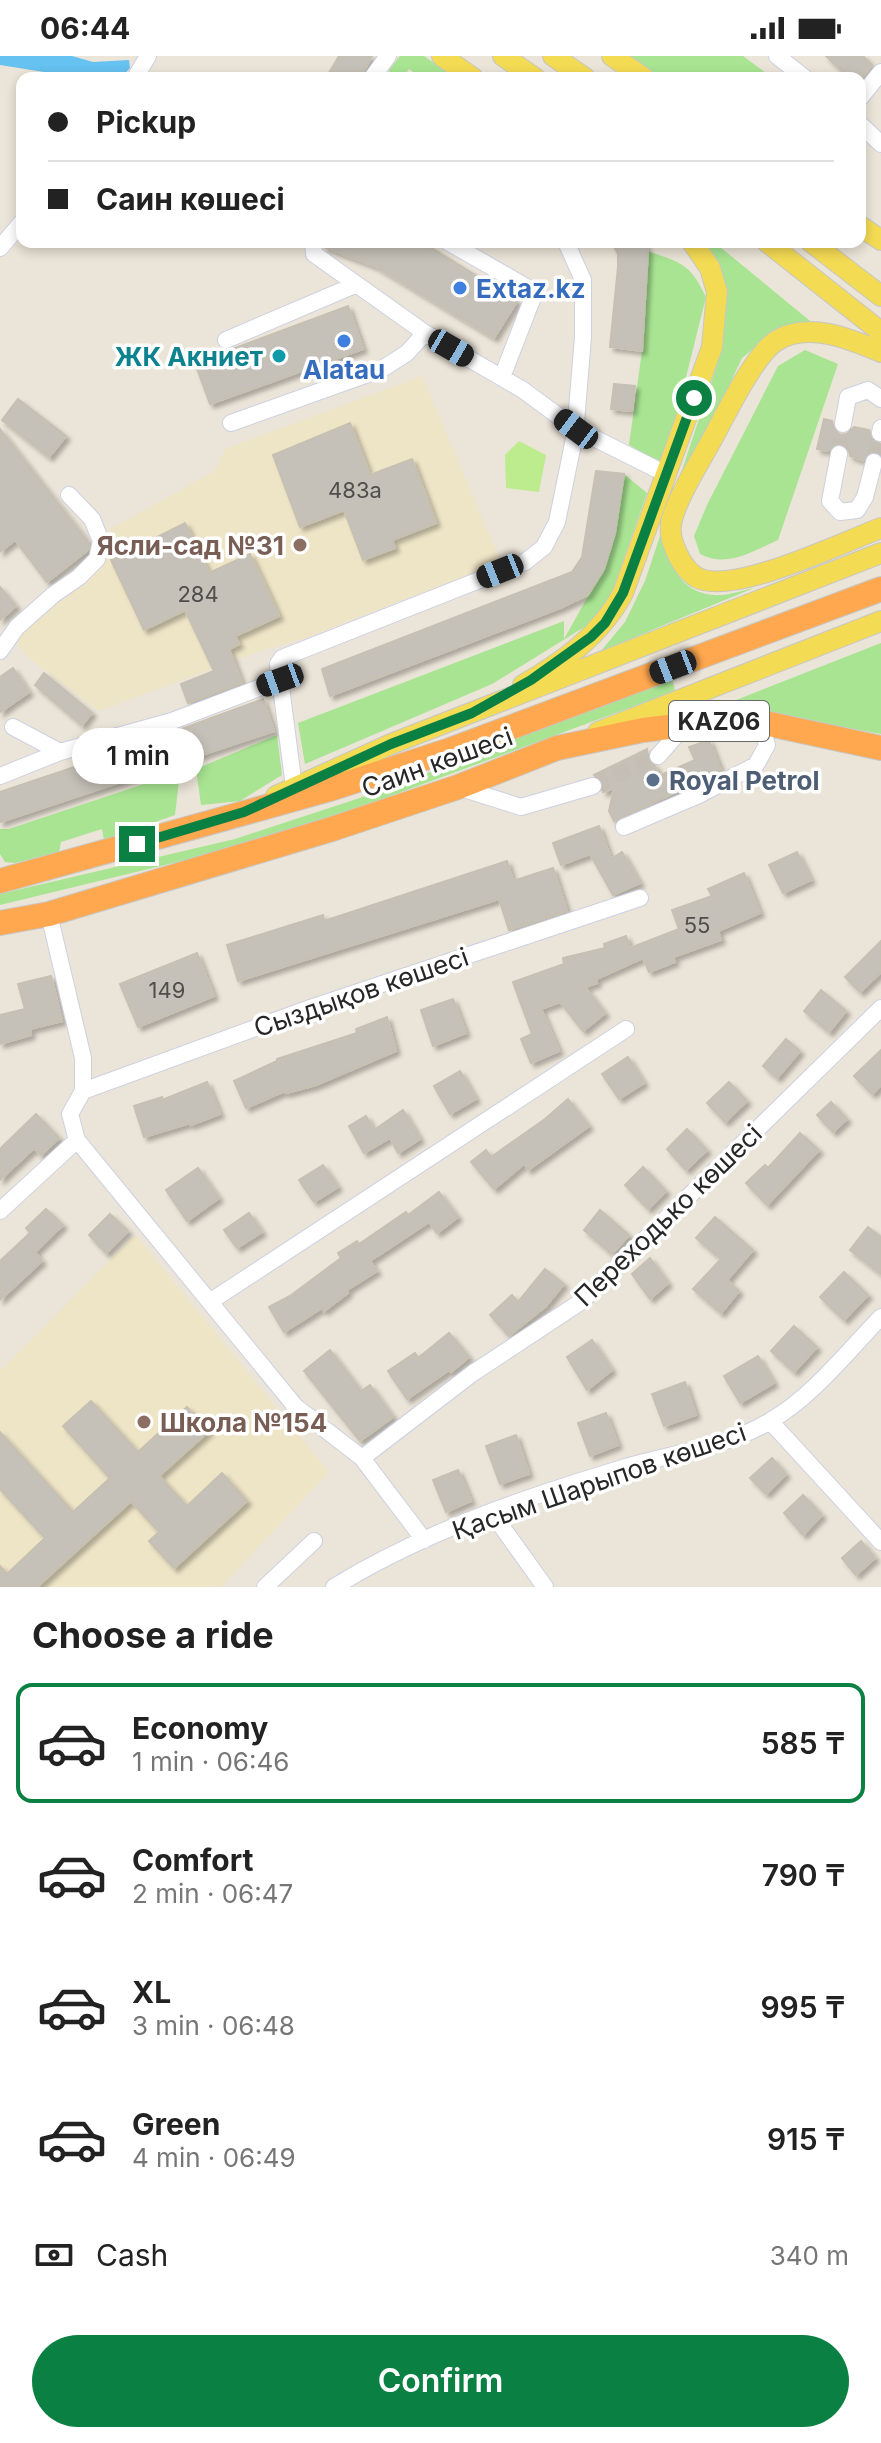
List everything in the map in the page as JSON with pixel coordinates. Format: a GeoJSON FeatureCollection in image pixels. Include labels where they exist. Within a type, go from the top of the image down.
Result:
{"type":"FeatureCollection","features":[{"type":"Feature","properties":{"kind":"highway","name":"Саин көшесі"},"geometry":{"type":"LineString","coordinates":[[4,874],[330,789],[450,750],[881,589]]}},
{"type":"Feature","properties":{"kind":"highway","name":"KАZ06"},"geometry":{"type":"LineString","coordinates":[[557,748],[686,723],[719,721],[760,722],[881,748]]}},
{"type":"Feature","properties":{"kind":"highway","name":"Саин көшесі"},"geometry":{"type":"LineString","coordinates":[[1,928],[332,829],[458,787],[557,748]]}},
{"type":"Feature","properties":{"kind":"main road"},"geometry":{"type":"LineString","coordinates":[[442,56],[465,72]]}},
{"type":"Feature","properties":{"kind":"main road"},"geometry":{"type":"LineString","coordinates":[[503,56],[526,72]]}},
{"type":"Feature","properties":{"kind":"main road"},"geometry":{"type":"LineString","coordinates":[[553,56],[576,72]]}},
{"type":"Feature","properties":{"kind":"main road"},"geometry":{"type":"LineString","coordinates":[[612,56],[635,72]]}},
{"type":"Feature","properties":{"kind":"main road"},"geometry":{"type":"LineString","coordinates":[[472,713],[567,656],[605,623],[623,593],[712,347],[717,292],[710,268],[696,248]]}},
{"type":"Feature","properties":{"kind":"main road"},"geometry":{"type":"LineString","coordinates":[[775,248],[881,332]]}},
{"type":"Feature","properties":{"kind":"main road"},"geometry":{"type":"LineString","coordinates":[[819,248],[881,296]]}},
{"type":"Feature","properties":{"kind":"main road"},"geometry":{"type":"LineString","coordinates":[[881,352],[843,336],[798,333],[775,342],[749,374],[688,484],[670,529],[672,544],[683,565],[697,578],[739,581],[881,528]]}},
{"type":"Feature","properties":{"kind":"main road","name":"Саин көшесі"},"geometry":{"type":"LineString","coordinates":[[244,812],[391,744],[881,553]]}},
{"type":"Feature","properties":{"kind":"main road","name":"Саин көшесі"},"geometry":{"type":"LineString","coordinates":[[557,748],[881,621]]}},
{"type":"Feature","properties":{"kind":"street"},"geometry":{"type":"LineString","coordinates":[[777,56],[797,72]]}},
{"type":"Feature","properties":{"kind":"street"},"geometry":{"type":"LineString","coordinates":[[866,91],[881,72]]}},
{"type":"Feature","properties":{"kind":"street"},"geometry":{"type":"LineString","coordinates":[[866,130],[881,144]]}},
{"type":"Feature","properties":{"kind":"street"},"geometry":{"type":"LineString","coordinates":[[1,246],[16,229]]}},
{"type":"Feature","properties":{"kind":"street"},"geometry":{"type":"LineString","coordinates":[[314,248],[314,254],[425,333],[523,390],[576,429],[666,474]]}},
{"type":"Feature","properties":{"kind":"street"},"geometry":{"type":"LineString","coordinates":[[458,248],[535,292],[502,377]]}},
{"type":"Feature","properties":{"kind":"street"},"geometry":{"type":"LineString","coordinates":[[294,787],[278,664],[282,658],[525,562],[544,547],[557,522],[576,429],[583,337],[583,280],[569,248]]}},
{"type":"Feature","properties":{"kind":"street"},"geometry":{"type":"LineString","coordinates":[[226,340],[355,285]]}},
{"type":"Feature","properties":{"kind":"street"},"geometry":{"type":"LineString","coordinates":[[231,423],[382,369],[407,353],[425,333]]}},
{"type":"Feature","properties":{"kind":"street"},"geometry":{"type":"LineString","coordinates":[[843,424],[848,397],[868,390],[881,399]]}},
{"type":"Feature","properties":{"kind":"street"},"geometry":{"type":"LineString","coordinates":[[839,454],[830,501],[840,512],[857,510],[873,496],[874,462]]}},
{"type":"Feature","properties":{"kind":"street"},"geometry":{"type":"LineString","coordinates":[[0,651],[17,627],[97,559],[101,541],[92,519],[69,495]]}},
{"type":"Feature","properties":{"kind":"street"},"geometry":{"type":"LineString","coordinates":[[0,776],[60,752],[172,721],[280,680]]}},
{"type":"Feature","properties":{"kind":"street"},"geometry":{"type":"LineString","coordinates":[[624,827],[699,795],[756,765],[767,745],[760,722]]}},
{"type":"Feature","properties":{"kind":"street"},"geometry":{"type":"LineString","coordinates":[[658,756],[686,723]]}},
{"type":"Feature","properties":{"kind":"street"},"geometry":{"type":"LineString","coordinates":[[13,727],[60,752]]}},
{"type":"Feature","properties":{"kind":"street"},"geometry":{"type":"LineString","coordinates":[[458,787],[521,807],[593,786]]}},
{"type":"Feature","properties":{"kind":"street","name":"Сыздықов көшесі"},"geometry":{"type":"LineString","coordinates":[[83,1091],[310,1008],[640,898]]}},
{"type":"Feature","properties":{"kind":"street"},"geometry":{"type":"LineString","coordinates":[[49,914],[83,1058],[83,1091],[70,1114],[77,1140],[295,1406],[362,1458],[424,1540]]}},
{"type":"Feature","properties":{"kind":"street","name":"Переходько көшесі"},"geometry":{"type":"LineString","coordinates":[[362,1458],[473,1373],[582,1301],[881,1008]]}},
{"type":"Feature","properties":{"kind":"street"},"geometry":{"type":"LineString","coordinates":[[211,1301],[626,1029]]}},
{"type":"Feature","properties":{"kind":"street"},"geometry":{"type":"LineString","coordinates":[[0,1211],[77,1140]]}},
{"type":"Feature","properties":{"kind":"street","name":"Қасым Шарыпов көшесі"},"geometry":{"type":"LineString","coordinates":[[334,1587],[424,1540],[492,1513],[625,1467],[737,1437],[770,1421],[799,1400],[881,1317]]}},
{"type":"Feature","properties":{"kind":"street"},"geometry":{"type":"LineString","coordinates":[[770,1421],[881,1542]]}},
{"type":"Feature","properties":{"kind":"street"},"geometry":{"type":"LineString","coordinates":[[492,1513],[545,1587]]}},
{"type":"Feature","properties":{"kind":"street"},"geometry":{"type":"LineString","coordinates":[[265,1587],[314,1541]]}},
{"type":"Feature","properties":{"kind":"shaded area","name":"Ясли-сад №31"},"geometry":{"type":"Polygon","coordinates":[[[422,376],[501,562],[302,639],[263,650],[99,711],[26,656],[19,646],[20,632],[101,567],[110,529],[215,471],[225,449],[422,376]]]}},
{"type":"Feature","properties":{"kind":"shaded area","name":"Школа №154"},"geometry":{"type":"Polygon","coordinates":[[[135,1235],[329,1472],[221,1587],[0,1587],[0,1371],[135,1235]]]}},
{"type":"Feature","properties":{"kind":"green space"},"geometry":{"type":"Polygon","coordinates":[[[400,56],[424,56],[447,72],[413,72],[409,69],[407,72],[390,72],[400,56]]]}},
{"type":"Feature","properties":{"kind":"green space"},"geometry":{"type":"Polygon","coordinates":[[[626,56],[743,56],[765,72],[649,72],[626,56]]]}},
{"type":"Feature","properties":{"kind":"green space"},"geometry":{"type":"Polygon","coordinates":[[[709,248],[721,248],[815,325],[782,326],[742,358],[664,524],[717,365],[727,295],[709,248]]]}},
{"type":"Feature","properties":{"kind":"green space"},"geometry":{"type":"Polygon","coordinates":[[[648,251],[683,266],[695,277],[706,297],[664,465],[629,445],[642,351],[648,251]]]}},
{"type":"Feature","properties":{"kind":"green space"},"geometry":{"type":"Polygon","coordinates":[[[805,350],[838,364],[778,540],[730,559],[700,554],[694,536],[778,366],[805,350]]]}},
{"type":"Feature","properties":{"kind":"green space"},"geometry":{"type":"Polygon","coordinates":[[[519,441],[546,455],[539,492],[506,488],[505,455],[519,441]]]}},
{"type":"Feature","properties":{"kind":"green space"},"geometry":{"type":"Polygon","coordinates":[[[624,474],[647,493],[609,601],[586,626],[492,684],[305,764],[298,723],[564,621],[564,639],[604,568],[615,533],[624,474]]]}},
{"type":"Feature","properties":{"kind":"green space"},"geometry":{"type":"Polygon","coordinates":[[[663,527],[671,564],[685,583],[695,590],[722,595],[754,588],[601,651],[625,622],[645,581],[663,527]]]}},
{"type":"Feature","properties":{"kind":"green space"},"geometry":{"type":"Polygon","coordinates":[[[881,643],[881,734],[767,713],[698,715],[881,643]]]}},
{"type":"Feature","properties":{"kind":"green space"},"geometry":{"type":"Polygon","coordinates":[[[672,678],[675,691],[388,797],[239,847],[0,905],[0,894],[235,839],[384,790],[672,678]]]}},
{"type":"Feature","properties":{"kind":"green space"},"geometry":{"type":"Polygon","coordinates":[[[277,735],[282,775],[240,801],[201,805],[196,769],[277,735]]]}},
{"type":"Feature","properties":{"kind":"green space"},"geometry":{"type":"Polygon","coordinates":[[[180,772],[175,815],[104,840],[102,829],[61,842],[59,852],[15,863],[5,862],[0,854],[0,829],[9,829],[180,772]]]}},
{"type":"Feature","properties":{"kind":"water"},"geometry":{"type":"Polygon","coordinates":[[[0,56],[72,56],[93,62],[129,60],[130,68],[126,72],[44,72],[0,65],[0,56]]]}},
{"type":"Feature","properties":{"kind":"building"},"geometry":{"type":"Polygon","coordinates":[[[339,56],[372,56],[363,72],[330,72],[339,56]]]}},
{"type":"Feature","properties":{"kind":"building"},"geometry":{"type":"Polygon","coordinates":[[[826,56],[863,56],[872,65],[866,73],[843,72],[826,56]]]}},
{"type":"Feature","properties":{"kind":"building"},"geometry":{"type":"Polygon","coordinates":[[[327,248],[432,248],[517,301],[494,338],[375,266],[327,248]]]}},
{"type":"Feature","properties":{"kind":"building"},"geometry":{"type":"Polygon","coordinates":[[[615,248],[647,248],[648,251],[642,351],[610,347],[618,254],[615,248]]]}},
{"type":"Feature","properties":{"kind":"building","name":"ЖК Акниет"},"geometry":{"type":"Polygon","coordinates":[[[348,306],[363,349],[210,404],[195,363],[348,306]]]}},
{"type":"Feature","properties":{"kind":"building"},"geometry":{"type":"Polygon","coordinates":[[[614,384],[635,386],[632,411],[611,409],[614,384]]]}},
{"type":"Feature","properties":{"kind":"building"},"geometry":{"type":"Polygon","coordinates":[[[18,399],[66,436],[49,457],[2,420],[18,399]]]}},
{"type":"Feature","properties":{"kind":"building"},"geometry":{"type":"Polygon","coordinates":[[[824,419],[832,421],[833,428],[840,435],[847,434],[854,427],[869,430],[872,441],[881,444],[881,454],[870,452],[863,460],[850,456],[842,443],[835,444],[828,451],[817,449],[824,419]]]}},
{"type":"Feature","properties":{"kind":"building"},"geometry":{"type":"Polygon","coordinates":[[[350,423],[370,475],[412,459],[436,523],[392,540],[395,548],[363,560],[344,510],[300,527],[273,455],[350,423]]]}},
{"type":"Feature","properties":{"kind":"building"},"geometry":{"type":"Polygon","coordinates":[[[0,429],[89,543],[88,550],[47,582],[15,540],[0,552],[0,429]]]}},
{"type":"Feature","properties":{"kind":"building"},"geometry":{"type":"Polygon","coordinates":[[[596,471],[624,474],[615,533],[604,569],[588,595],[330,696],[322,669],[572,572],[582,557],[596,471]]]}},
{"type":"Feature","properties":{"kind":"building"},"geometry":{"type":"Polygon","coordinates":[[[185,523],[209,573],[250,554],[279,616],[235,636],[239,644],[229,649],[242,683],[188,703],[181,684],[214,671],[185,610],[144,630],[111,560],[185,523]]]}},
{"type":"Feature","properties":{"kind":"building"},"geometry":{"type":"Polygon","coordinates":[[[0,587],[16,606],[0,620],[0,587]]]}},
{"type":"Feature","properties":{"kind":"building"},"geometry":{"type":"Polygon","coordinates":[[[13,668],[29,692],[0,712],[0,677],[13,668]]]}},
{"type":"Feature","properties":{"kind":"building"},"geometry":{"type":"Polygon","coordinates":[[[44,673],[92,713],[82,725],[35,685],[44,673]]]}},
{"type":"Feature","properties":{"kind":"building"},"geometry":{"type":"Polygon","coordinates":[[[263,699],[274,731],[0,822],[0,792],[122,751],[120,747],[176,731],[263,699]]]}},
{"type":"Feature","properties":{"kind":"building","name":"Royal Petrol"},"geometry":{"type":"Polygon","coordinates":[[[709,740],[721,771],[614,821],[609,811],[614,788],[603,792],[603,782],[594,775],[647,749],[648,760],[659,776],[695,760],[689,747],[709,740]]]}},
{"type":"Feature","properties":{"kind":"building"},"geometry":{"type":"Polygon","coordinates":[[[599,826],[611,859],[622,852],[640,883],[613,895],[590,854],[561,865],[553,843],[599,826]]]}},
{"type":"Feature","properties":{"kind":"building"},"geometry":{"type":"Polygon","coordinates":[[[797,852],[811,880],[783,893],[769,865],[797,852]]]}},
{"type":"Feature","properties":{"kind":"building"},"geometry":{"type":"Polygon","coordinates":[[[507,861],[513,881],[553,868],[567,911],[509,930],[499,899],[238,981],[227,945],[323,915],[324,921],[507,861]]]}},
{"type":"Feature","properties":{"kind":"building"},"geometry":{"type":"Polygon","coordinates":[[[744,873],[760,913],[718,931],[721,940],[673,957],[675,962],[649,972],[643,958],[596,979],[597,983],[585,987],[605,1013],[583,1031],[560,1002],[541,1009],[559,1051],[531,1063],[521,1039],[532,1034],[513,982],[564,964],[563,958],[605,948],[604,944],[626,936],[630,948],[679,929],[672,910],[712,896],[708,889],[744,873]]]}},
{"type":"Feature","properties":{"kind":"building"},"geometry":{"type":"Polygon","coordinates":[[[881,941],[881,972],[860,992],[845,977],[881,941]]]}},
{"type":"Feature","properties":{"kind":"building"},"geometry":{"type":"Polygon","coordinates":[[[197,953],[214,996],[138,1027],[120,984],[197,953]]]}},
{"type":"Feature","properties":{"kind":"building"},"geometry":{"type":"Polygon","coordinates":[[[51,976],[62,1021],[30,1029],[31,1035],[0,1044],[0,1015],[25,1009],[18,984],[51,976]]]}},
{"type":"Feature","properties":{"kind":"building"},"geometry":{"type":"Polygon","coordinates":[[[821,990],[846,1011],[829,1032],[804,1011],[821,990]]]}},
{"type":"Feature","properties":{"kind":"building"},"geometry":{"type":"Polygon","coordinates":[[[453,999],[466,1033],[433,1046],[421,1010],[453,999]]]}},
{"type":"Feature","properties":{"kind":"building"},"geometry":{"type":"Polygon","coordinates":[[[387,1017],[396,1051],[316,1085],[285,1091],[246,1108],[234,1081],[277,1059],[357,1033],[356,1029],[387,1017]]]}},
{"type":"Feature","properties":{"kind":"building"},"geometry":{"type":"Polygon","coordinates":[[[786,1039],[800,1051],[777,1078],[763,1066],[786,1039]]]}},
{"type":"Feature","properties":{"kind":"building"},"geometry":{"type":"Polygon","coordinates":[[[881,1050],[881,1085],[872,1094],[854,1076],[881,1050]]]}},
{"type":"Feature","properties":{"kind":"building"},"geometry":{"type":"Polygon","coordinates":[[[628,1057],[644,1083],[619,1099],[602,1074],[628,1057]]]}},
{"type":"Feature","properties":{"kind":"building"},"geometry":{"type":"Polygon","coordinates":[[[460,1071],[476,1099],[450,1114],[434,1086],[460,1071]]]}},
{"type":"Feature","properties":{"kind":"building"},"geometry":{"type":"Polygon","coordinates":[[[207,1082],[220,1114],[144,1137],[134,1106],[162,1097],[162,1100],[207,1082]]]}},
{"type":"Feature","properties":{"kind":"building"},"geometry":{"type":"Polygon","coordinates":[[[729,1082],[747,1101],[725,1122],[707,1103],[729,1082]]]}},
{"type":"Feature","properties":{"kind":"building"},"geometry":{"type":"Polygon","coordinates":[[[568,1099],[589,1126],[528,1170],[524,1164],[494,1189],[471,1162],[486,1150],[491,1157],[568,1099]]]}},
{"type":"Feature","properties":{"kind":"building"},"geometry":{"type":"Polygon","coordinates":[[[831,1102],[847,1119],[833,1132],[817,1115],[831,1102]]]}},
{"type":"Feature","properties":{"kind":"building"},"geometry":{"type":"Polygon","coordinates":[[[403,1110],[420,1139],[398,1153],[390,1138],[364,1153],[349,1126],[366,1116],[374,1130],[403,1110]]]}},
{"type":"Feature","properties":{"kind":"building"},"geometry":{"type":"Polygon","coordinates":[[[36,1114],[59,1138],[41,1155],[34,1148],[0,1180],[0,1149],[36,1114]]]}},
{"type":"Feature","properties":{"kind":"building"},"geometry":{"type":"Polygon","coordinates":[[[687,1129],[707,1150],[686,1170],[667,1149],[687,1129]]]}},
{"type":"Feature","properties":{"kind":"building"},"geometry":{"type":"Polygon","coordinates":[[[800,1133],[819,1150],[767,1205],[746,1183],[765,1165],[768,1168],[800,1133]]]}},
{"type":"Feature","properties":{"kind":"building"},"geometry":{"type":"Polygon","coordinates":[[[323,1165],[338,1187],[314,1202],[299,1180],[323,1165]]]}},
{"type":"Feature","properties":{"kind":"building"},"geometry":{"type":"Polygon","coordinates":[[[643,1167],[666,1191],[648,1209],[625,1185],[643,1167]]]}},
{"type":"Feature","properties":{"kind":"building"},"geometry":{"type":"Polygon","coordinates":[[[198,1168],[219,1198],[187,1221],[166,1190],[198,1168]]]}},
{"type":"Feature","properties":{"kind":"building"},"geometry":{"type":"Polygon","coordinates":[[[439,1192],[458,1217],[437,1233],[429,1222],[370,1261],[377,1271],[347,1290],[348,1293],[324,1311],[322,1308],[284,1332],[269,1307],[290,1296],[341,1258],[338,1253],[357,1241],[359,1244],[406,1212],[408,1215],[439,1192]]]}},
{"type":"Feature","properties":{"kind":"building"},"geometry":{"type":"Polygon","coordinates":[[[46,1209],[63,1225],[35,1252],[42,1261],[0,1300],[0,1261],[30,1233],[26,1228],[46,1209]]]}},
{"type":"Feature","properties":{"kind":"building"},"geometry":{"type":"Polygon","coordinates":[[[600,1210],[629,1235],[612,1254],[584,1230],[600,1210]]]}},
{"type":"Feature","properties":{"kind":"building"},"geometry":{"type":"Polygon","coordinates":[[[249,1213],[262,1232],[237,1248],[224,1230],[249,1213]]]}},
{"type":"Feature","properties":{"kind":"building"},"geometry":{"type":"Polygon","coordinates":[[[110,1214],[128,1231],[106,1253],[89,1235],[110,1214]]]}},
{"type":"Feature","properties":{"kind":"building"},"geometry":{"type":"Polygon","coordinates":[[[715,1217],[753,1250],[727,1280],[739,1291],[721,1313],[693,1289],[721,1259],[696,1238],[715,1217]]]}},
{"type":"Feature","properties":{"kind":"building"},"geometry":{"type":"Polygon","coordinates":[[[868,1227],[881,1237],[881,1274],[850,1250],[868,1227]]]}},
{"type":"Feature","properties":{"kind":"building"},"geometry":{"type":"Polygon","coordinates":[[[650,1258],[668,1283],[650,1299],[632,1274],[650,1258]]]}},
{"type":"Feature","properties":{"kind":"building"},"geometry":{"type":"Polygon","coordinates":[[[545,1269],[564,1284],[546,1306],[509,1336],[490,1315],[512,1295],[518,1302],[545,1269]]]}},
{"type":"Feature","properties":{"kind":"building"},"geometry":{"type":"Polygon","coordinates":[[[844,1272],[868,1295],[844,1320],[820,1297],[844,1272]]]}},
{"type":"Feature","properties":{"kind":"building"},"geometry":{"type":"Polygon","coordinates":[[[794,1326],[817,1347],[794,1372],[771,1351],[794,1326]]]}},
{"type":"Feature","properties":{"kind":"building"},"geometry":{"type":"Polygon","coordinates":[[[449,1333],[469,1357],[407,1399],[388,1371],[415,1353],[418,1358],[449,1333]]]}},
{"type":"Feature","properties":{"kind":"building"},"geometry":{"type":"Polygon","coordinates":[[[592,1340],[612,1370],[587,1390],[567,1357],[592,1340]]]}},
{"type":"Feature","properties":{"kind":"building"},"geometry":{"type":"Polygon","coordinates":[[[330,1350],[361,1391],[370,1385],[393,1417],[360,1441],[304,1371],[330,1350]]]}},
{"type":"Feature","properties":{"kind":"building"},"geometry":{"type":"Polygon","coordinates":[[[758,1356],[774,1383],[740,1403],[724,1376],[758,1356]]]}},
{"type":"Feature","properties":{"kind":"building"},"geometry":{"type":"Polygon","coordinates":[[[685,1382],[696,1415],[664,1426],[652,1394],[685,1382]]]}},
{"type":"Feature","properties":{"kind":"building"},"geometry":{"type":"Polygon","coordinates":[[[91,1401],[138,1452],[187,1407],[209,1431],[159,1476],[187,1506],[222,1473],[247,1501],[174,1568],[149,1541],[159,1532],[131,1501],[37,1587],[0,1587],[0,1566],[7,1574],[45,1538],[0,1489],[0,1432],[73,1512],[110,1478],[63,1426],[91,1401]]]}},
{"type":"Feature","properties":{"kind":"building"},"geometry":{"type":"Polygon","coordinates":[[[606,1413],[618,1445],[590,1456],[578,1423],[606,1413]]]}},
{"type":"Feature","properties":{"kind":"building"},"geometry":{"type":"Polygon","coordinates":[[[516,1435],[529,1474],[500,1484],[486,1446],[516,1435]]]}},
{"type":"Feature","properties":{"kind":"building"},"geometry":{"type":"Polygon","coordinates":[[[772,1458],[786,1474],[766,1494],[750,1478],[772,1458]]]}},
{"type":"Feature","properties":{"kind":"building"},"geometry":{"type":"Polygon","coordinates":[[[458,1470],[471,1501],[446,1512],[433,1480],[458,1470]]]}},
{"type":"Feature","properties":{"kind":"building"},"geometry":{"type":"Polygon","coordinates":[[[803,1495],[822,1515],[803,1535],[784,1513],[803,1495]]]}},
{"type":"Feature","properties":{"kind":"building"},"geometry":{"type":"Polygon","coordinates":[[[861,1541],[875,1558],[856,1575],[842,1558],[861,1541]]]}},
{"type":"Feature","properties":{"kind":"tunnel"},"geometry":{"type":"LineString","coordinates":[[839,454],[843,424]]}},
{"type":"Feature","properties":{"kind":"tunnel"},"geometry":{"type":"LineString","coordinates":[[874,462],[880,433]]}},
{"type":"Feature","properties":{"kind":"tunnel"},"geometry":{"type":"LineString","coordinates":[[593,786],[658,756]]}},
{"type":"Feature","properties":{"kind":"place","name":"Extaz.kz"},"geometry":{"type":"Point","coordinates":[460,288]}},
{"type":"Feature","properties":{"kind":"place","name":"Alatau"},"geometry":{"type":"Point","coordinates":[344,341]}},
{"type":"Feature","properties":{"kind":"place","name":"ЖК Акниет"},"geometry":{"type":"Point","coordinates":[279,356]}},
{"type":"Feature","properties":{"kind":"place","name":"Ясли-сад №31"},"geometry":{"type":"Point","coordinates":[300,545]}},
{"type":"Feature","properties":{"kind":"place","name":"Royal Petrol"},"geometry":{"type":"Point","coordinates":[653,780]}},
{"type":"Feature","properties":{"kind":"place","name":"Школа №154"},"geometry":{"type":"Point","coordinates":[144,1422]}},
{"type":"Feature","properties":{"kind":"route"},"geometry":{"type":"LineString","coordinates":[[137,844],[244,812],[391,744],[472,713],[531,680],[591,637],[605,623],[623,593],[694,398]]}}]}
